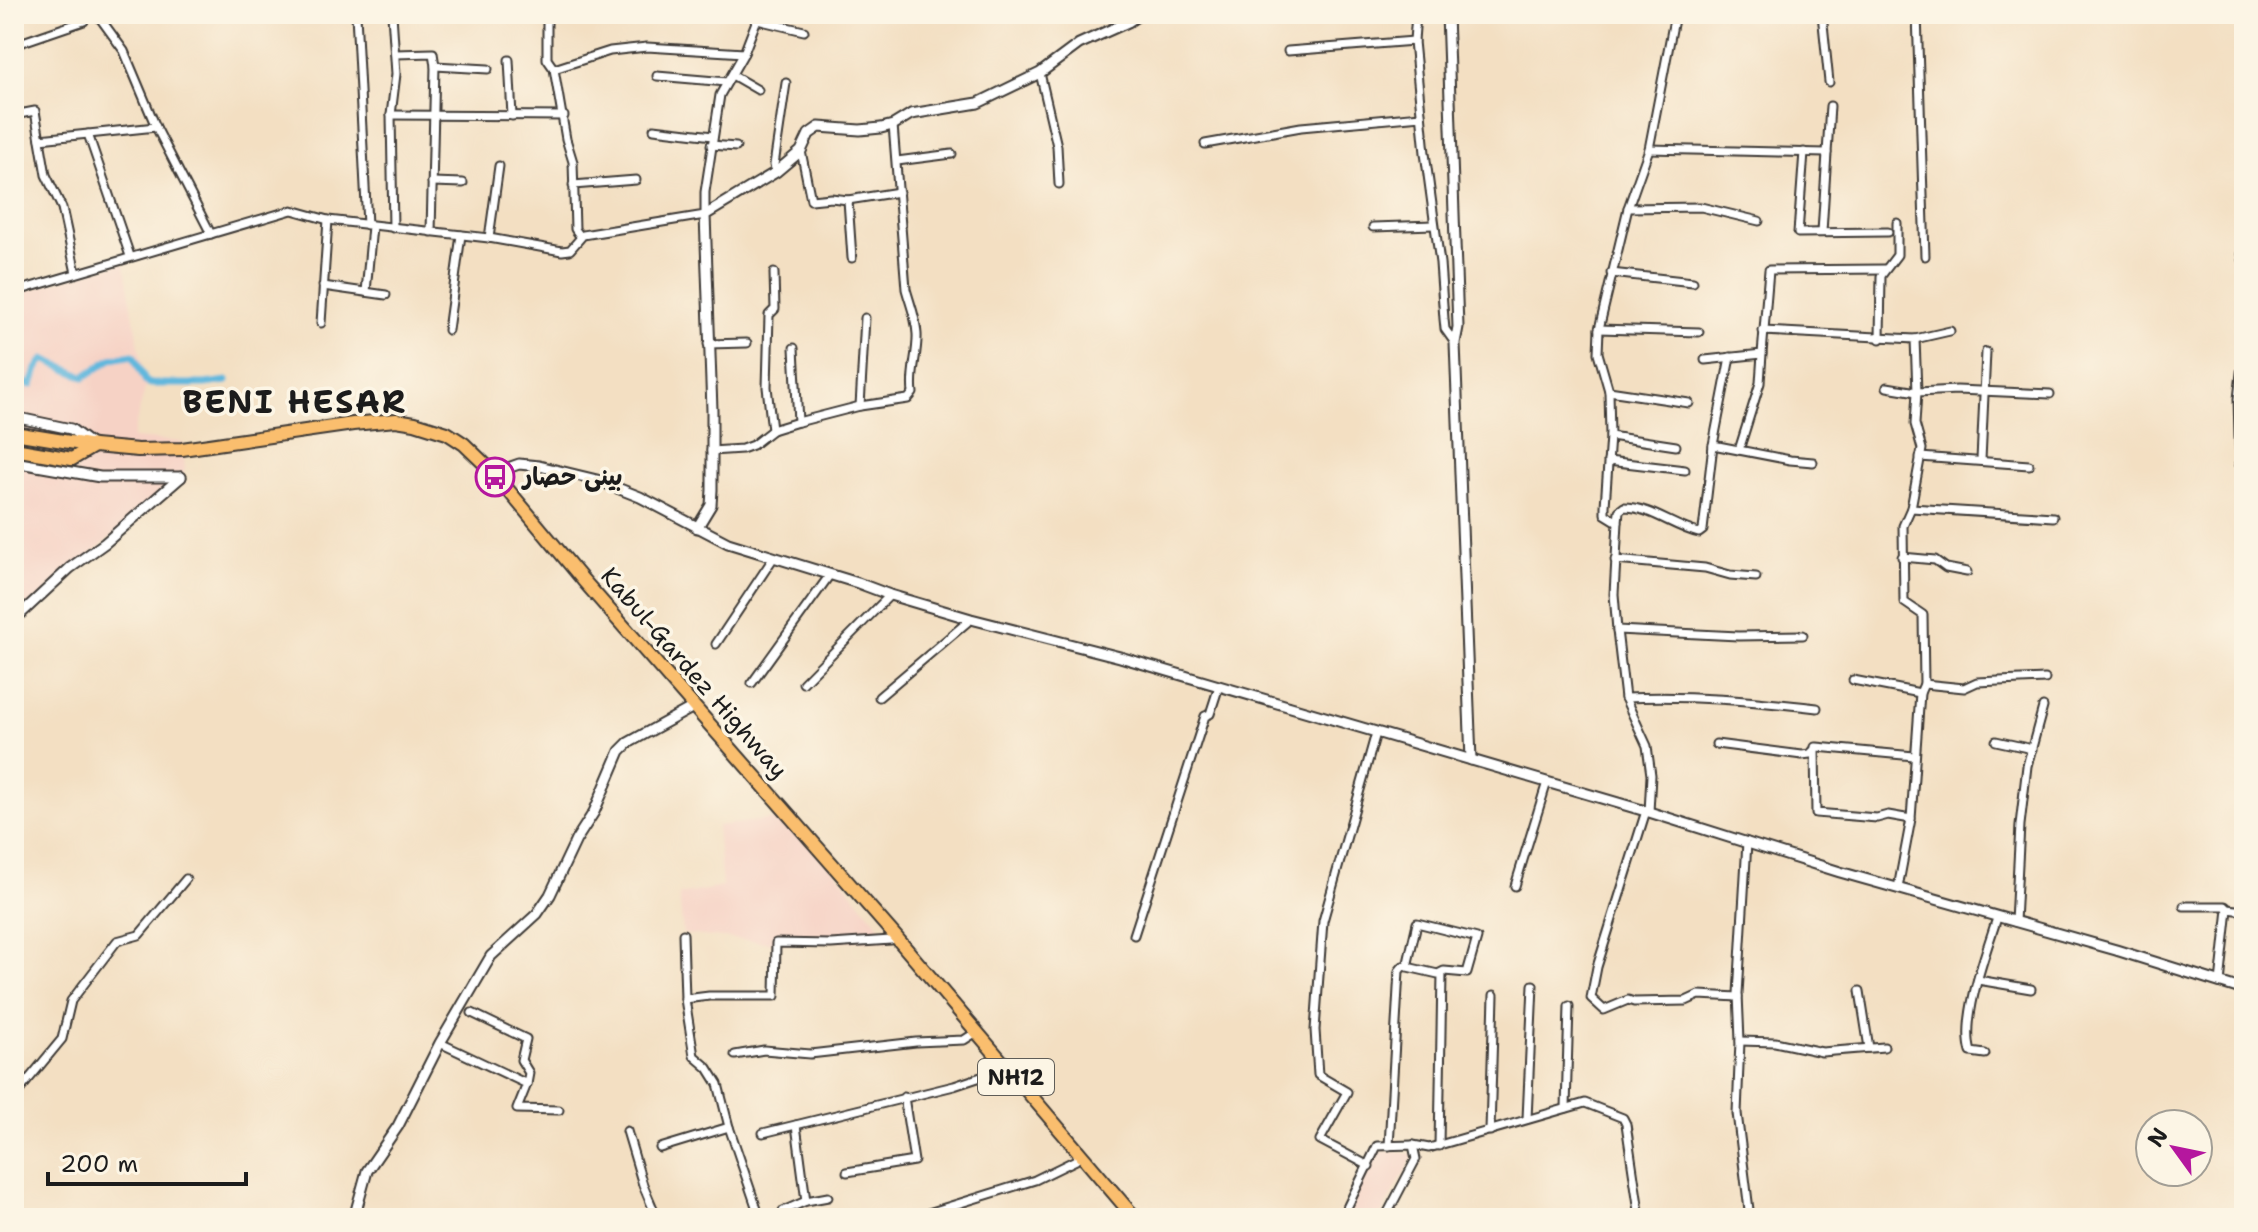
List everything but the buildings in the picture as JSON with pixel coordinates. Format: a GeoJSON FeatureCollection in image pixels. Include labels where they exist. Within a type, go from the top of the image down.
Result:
{"type":"FeatureCollection","features":[{"type":"Feature","properties":{"kind":"highway","name":"Kabul-Gardez Highway"},"geometry":{"type":"LineString","coordinates":[[94,446],[138,450],[182,449],[396,420],[447,433],[464,444],[494,473],[583,580],[978,1031],[1129,1215]]}},
{"type":"Feature","properties":{"kind":"highway","name":"NH12"},"geometry":{"type":"LineString","coordinates":[[14,433],[94,446]]}},
{"type":"Feature","properties":{"kind":"highway"},"geometry":{"type":"LineString","coordinates":[[14,449],[72,466],[94,446]]}},
{"type":"Feature","properties":{"kind":"street"},"geometry":{"type":"LineString","coordinates":[[97,14],[124,51],[156,127],[211,234]]}},
{"type":"Feature","properties":{"kind":"street"},"geometry":{"type":"LineString","coordinates":[[356,14],[369,226],[366,292]]}},
{"type":"Feature","properties":{"kind":"street"},"geometry":{"type":"LineString","coordinates":[[392,14],[396,74],[391,115],[393,228]]}},
{"type":"Feature","properties":{"kind":"street"},"geometry":{"type":"LineString","coordinates":[[547,14],[547,59],[554,69],[573,162],[575,229],[580,236]]}},
{"type":"Feature","properties":{"kind":"street"},"geometry":{"type":"LineString","coordinates":[[1116,14],[1126,23]]}},
{"type":"Feature","properties":{"kind":"street"},"geometry":{"type":"LineString","coordinates":[[14,292],[292,210],[328,220],[489,238],[562,251],[575,246],[580,236],[612,228],[705,215],[776,172],[801,151],[809,134],[819,127],[860,130],[893,125],[911,114],[978,103],[1040,73],[1079,44],[1140,14]]}},
{"type":"Feature","properties":{"kind":"street"},"geometry":{"type":"LineString","coordinates":[[1416,14],[1414,41],[1445,329],[1455,343]]}},
{"type":"Feature","properties":{"kind":"street"},"geometry":{"type":"LineString","coordinates":[[1447,14],[1458,327],[1455,343],[1471,760]]}},
{"type":"Feature","properties":{"kind":"street"},"geometry":{"type":"LineString","coordinates":[[1618,522],[1605,514],[1610,436],[1609,391],[1598,353],[1599,329],[1628,208],[1649,149],[1675,14]]}},
{"type":"Feature","properties":{"kind":"street"},"geometry":{"type":"LineString","coordinates":[[1822,14],[1829,82]]}},
{"type":"Feature","properties":{"kind":"street"},"geometry":{"type":"LineString","coordinates":[[1917,14],[1925,256]]}},
{"type":"Feature","properties":{"kind":"street"},"geometry":{"type":"LineString","coordinates":[[697,528],[711,505],[712,410],[705,192],[720,95],[744,53],[758,17],[804,31]]}},
{"type":"Feature","properties":{"kind":"street"},"geometry":{"type":"LineString","coordinates":[[14,45],[84,21]]}},
{"type":"Feature","properties":{"kind":"street"},"geometry":{"type":"LineString","coordinates":[[1288,51],[1414,41]]}},
{"type":"Feature","properties":{"kind":"street"},"geometry":{"type":"LineString","coordinates":[[554,69],[610,51],[635,48],[744,53]]}},
{"type":"Feature","properties":{"kind":"street"},"geometry":{"type":"LineString","coordinates":[[395,54],[433,53],[431,232]]}},
{"type":"Feature","properties":{"kind":"street"},"geometry":{"type":"LineString","coordinates":[[509,60],[512,116]]}},
{"type":"Feature","properties":{"kind":"street"},"geometry":{"type":"LineString","coordinates":[[435,66],[488,69]]}},
{"type":"Feature","properties":{"kind":"street"},"geometry":{"type":"LineString","coordinates":[[1040,73],[1057,146],[1059,184]]}},
{"type":"Feature","properties":{"kind":"street"},"geometry":{"type":"LineString","coordinates":[[657,76],[730,78],[758,90]]}},
{"type":"Feature","properties":{"kind":"street"},"geometry":{"type":"LineString","coordinates":[[776,172],[774,165],[786,83]]}},
{"type":"Feature","properties":{"kind":"street"},"geometry":{"type":"LineString","coordinates":[[1822,232],[1830,106]]}},
{"type":"Feature","properties":{"kind":"street"},"geometry":{"type":"LineString","coordinates":[[14,115],[35,111],[46,175],[62,208],[76,273]]}},
{"type":"Feature","properties":{"kind":"street"},"geometry":{"type":"LineString","coordinates":[[391,115],[564,116]]}},
{"type":"Feature","properties":{"kind":"street"},"geometry":{"type":"LineString","coordinates":[[1205,144],[1301,127],[1421,116]]}},
{"type":"Feature","properties":{"kind":"street"},"geometry":{"type":"LineString","coordinates":[[711,451],[742,449],[753,445],[772,430],[860,406],[908,399],[913,393],[911,376],[917,337],[913,306],[906,289],[893,125]]}},
{"type":"Feature","properties":{"kind":"street"},"geometry":{"type":"LineString","coordinates":[[40,139],[156,127]]}},
{"type":"Feature","properties":{"kind":"street"},"geometry":{"type":"LineString","coordinates":[[654,129],[736,147]]}},
{"type":"Feature","properties":{"kind":"street"},"geometry":{"type":"LineString","coordinates":[[88,134],[130,256]]}},
{"type":"Feature","properties":{"kind":"street"},"geometry":{"type":"LineString","coordinates":[[1649,149],[1827,153]]}},
{"type":"Feature","properties":{"kind":"street"},"geometry":{"type":"LineString","coordinates":[[801,151],[811,200],[848,200],[899,192]]}},
{"type":"Feature","properties":{"kind":"street"},"geometry":{"type":"LineString","coordinates":[[1804,152],[1798,233],[1888,232]]}},
{"type":"Feature","properties":{"kind":"street"},"geometry":{"type":"LineString","coordinates":[[897,161],[952,154]]}},
{"type":"Feature","properties":{"kind":"street"},"geometry":{"type":"LineString","coordinates":[[489,238],[499,166]]}},
{"type":"Feature","properties":{"kind":"street"},"geometry":{"type":"LineString","coordinates":[[573,185],[636,180]]}},
{"type":"Feature","properties":{"kind":"street"},"geometry":{"type":"LineString","coordinates":[[432,182],[463,183]]}},
{"type":"Feature","properties":{"kind":"street"},"geometry":{"type":"LineString","coordinates":[[848,200],[852,258]]}},
{"type":"Feature","properties":{"kind":"street"},"geometry":{"type":"LineString","coordinates":[[1628,208],[1701,207],[1759,221]]}},
{"type":"Feature","properties":{"kind":"street"},"geometry":{"type":"LineString","coordinates":[[321,323],[328,220]]}},
{"type":"Feature","properties":{"kind":"street"},"geometry":{"type":"LineString","coordinates":[[1880,339],[1881,276],[1897,255],[1897,223]]}},
{"type":"Feature","properties":{"kind":"street"},"geometry":{"type":"LineString","coordinates":[[1373,227],[1434,225]]}},
{"type":"Feature","properties":{"kind":"street"},"geometry":{"type":"LineString","coordinates":[[448,330],[461,235]]}},
{"type":"Feature","properties":{"kind":"street"},"geometry":{"type":"LineString","coordinates":[[2242,254],[2244,265]]}},
{"type":"Feature","properties":{"kind":"street"},"geometry":{"type":"LineString","coordinates":[[1739,450],[1760,383],[1769,270],[1885,269]]}},
{"type":"Feature","properties":{"kind":"street"},"geometry":{"type":"LineString","coordinates":[[772,430],[767,387],[769,315],[775,309],[774,273]]}},
{"type":"Feature","properties":{"kind":"street"},"geometry":{"type":"LineString","coordinates":[[1611,273],[1693,282]]}},
{"type":"Feature","properties":{"kind":"street"},"geometry":{"type":"LineString","coordinates":[[323,286],[386,295]]}},
{"type":"Feature","properties":{"kind":"street"},"geometry":{"type":"LineString","coordinates":[[860,406],[865,318]]}},
{"type":"Feature","properties":{"kind":"street"},"geometry":{"type":"LineString","coordinates":[[1599,329],[1699,332]]}},
{"type":"Feature","properties":{"kind":"street"},"geometry":{"type":"LineString","coordinates":[[1763,331],[1880,339],[1915,339],[1950,331]]}},
{"type":"Feature","properties":{"kind":"street"},"geometry":{"type":"LineString","coordinates":[[1898,888],[1911,819],[1920,693],[1924,684],[1923,615],[1904,602],[1902,557],[1903,526],[1911,508],[1922,449],[1915,424],[1915,339]]}},
{"type":"Feature","properties":{"kind":"street"},"geometry":{"type":"LineString","coordinates":[[708,344],[747,343]]}},
{"type":"Feature","properties":{"kind":"street"},"geometry":{"type":"LineString","coordinates":[[794,348],[798,422]]}},
{"type":"Feature","properties":{"kind":"street"},"geometry":{"type":"LineString","coordinates":[[2244,348],[2238,399],[2241,504],[2244,504]]}},
{"type":"Feature","properties":{"kind":"street"},"geometry":{"type":"LineString","coordinates":[[1981,460],[1986,352]]}},
{"type":"Feature","properties":{"kind":"street"},"geometry":{"type":"LineString","coordinates":[[1705,360],[1762,354]]}},
{"type":"Feature","properties":{"kind":"street"},"geometry":{"type":"LineString","coordinates":[[1730,357],[1713,445],[1703,530],[1699,533],[1631,507],[1619,511],[1615,560],[1617,630],[1625,698],[1647,746],[1651,775],[1647,811],[1597,967],[1591,998],[1604,1010],[1628,1000],[1686,1001],[1699,995],[1738,997]]}},
{"type":"Feature","properties":{"kind":"street"},"geometry":{"type":"LineString","coordinates":[[1887,387],[1917,392],[1957,390],[2050,394]]}},
{"type":"Feature","properties":{"kind":"street"},"geometry":{"type":"LineString","coordinates":[[1609,391],[1689,403]]}},
{"type":"Feature","properties":{"kind":"street"},"geometry":{"type":"LineString","coordinates":[[14,417],[71,429],[94,446]]}},
{"type":"Feature","properties":{"kind":"street"},"geometry":{"type":"LineString","coordinates":[[1610,436],[1676,446]]}},
{"type":"Feature","properties":{"kind":"street"},"geometry":{"type":"LineString","coordinates":[[1713,445],[1813,462]]}},
{"type":"Feature","properties":{"kind":"street"},"geometry":{"type":"LineString","coordinates":[[1920,457],[2029,465]]}},
{"type":"Feature","properties":{"kind":"street"},"geometry":{"type":"LineString","coordinates":[[1608,461],[1685,470]]}},
{"type":"Feature","properties":{"kind":"street"},"geometry":{"type":"LineString","coordinates":[[14,462],[72,466],[100,477],[181,477],[105,543],[70,568],[14,620]]}},
{"type":"Feature","properties":{"kind":"street"},"geometry":{"type":"LineString","coordinates":[[494,473],[519,464],[565,471],[618,487],[728,543],[890,595],[1120,657],[2244,990]]}},
{"type":"Feature","properties":{"kind":"street"},"geometry":{"type":"LineString","coordinates":[[1911,508],[2053,517]]}},
{"type":"Feature","properties":{"kind":"street"},"geometry":{"type":"LineString","coordinates":[[716,644],[774,557]]}},
{"type":"Feature","properties":{"kind":"street"},"geometry":{"type":"LineString","coordinates":[[1902,557],[1935,560],[1946,568],[1967,572]]}},
{"type":"Feature","properties":{"kind":"street"},"geometry":{"type":"LineString","coordinates":[[1615,560],[1705,568],[1730,575],[1756,577]]}},
{"type":"Feature","properties":{"kind":"street"},"geometry":{"type":"LineString","coordinates":[[752,683],[829,576]]}},
{"type":"Feature","properties":{"kind":"street"},"geometry":{"type":"LineString","coordinates":[[803,683],[890,595]]}},
{"type":"Feature","properties":{"kind":"street"},"geometry":{"type":"LineString","coordinates":[[879,697],[971,619]]}},
{"type":"Feature","properties":{"kind":"street"},"geometry":{"type":"LineString","coordinates":[[1617,630],[1738,636],[1803,635]]}},
{"type":"Feature","properties":{"kind":"street"},"geometry":{"type":"LineString","coordinates":[[1924,684],[1964,688],[1977,682],[2045,679]]}},
{"type":"Feature","properties":{"kind":"street"},"geometry":{"type":"LineString","coordinates":[[1853,680],[1920,693]]}},
{"type":"Feature","properties":{"kind":"street"},"geometry":{"type":"LineString","coordinates":[[1134,935],[1205,716],[1210,714],[1219,686]]}},
{"type":"Feature","properties":{"kind":"street"},"geometry":{"type":"LineString","coordinates":[[1625,698],[1669,696],[1817,708]]}},
{"type":"Feature","properties":{"kind":"street"},"geometry":{"type":"LineString","coordinates":[[357,1216],[367,1171],[398,1126],[440,1043],[491,956],[537,914],[550,895],[576,840],[594,812],[622,747],[695,706]]}},
{"type":"Feature","properties":{"kind":"street"},"geometry":{"type":"LineString","coordinates":[[2015,922],[2020,825],[2032,749],[2043,707]]}},
{"type":"Feature","properties":{"kind":"street"},"geometry":{"type":"LineString","coordinates":[[1369,1166],[1320,1140],[1347,1092],[1318,1075],[1315,1030],[1323,921],[1376,733]]}},
{"type":"Feature","properties":{"kind":"street"},"geometry":{"type":"LineString","coordinates":[[1996,741],[2032,749]]}},
{"type":"Feature","properties":{"kind":"street"},"geometry":{"type":"LineString","coordinates":[[1716,744],[1802,755],[1810,754],[1815,747]]}},
{"type":"Feature","properties":{"kind":"street"},"geometry":{"type":"LineString","coordinates":[[1815,747],[1914,756]]}},
{"type":"Feature","properties":{"kind":"street"},"geometry":{"type":"LineString","coordinates":[[1815,747],[1816,813],[1877,818],[1888,815],[1911,819]]}},
{"type":"Feature","properties":{"kind":"street"},"geometry":{"type":"LineString","coordinates":[[1515,886],[1547,782]]}},
{"type":"Feature","properties":{"kind":"street"},"geometry":{"type":"LineString","coordinates":[[1747,842],[1738,997],[1737,1113],[1750,1218]]}},
{"type":"Feature","properties":{"kind":"street"},"geometry":{"type":"LineString","coordinates":[[14,1097],[62,1039],[71,1001],[117,941],[139,935],[186,879]]}},
{"type":"Feature","properties":{"kind":"street"},"geometry":{"type":"LineString","coordinates":[[2184,906],[2225,906],[2244,911]]}},
{"type":"Feature","properties":{"kind":"street"},"geometry":{"type":"LineString","coordinates":[[2220,983],[2228,909]]}},
{"type":"Feature","properties":{"kind":"street"},"geometry":{"type":"LineString","coordinates":[[1985,1054],[1975,1054],[1969,1048],[1969,1027],[1978,980],[1997,918]]}},
{"type":"Feature","properties":{"kind":"street"},"geometry":{"type":"LineString","coordinates":[[1389,1146],[1399,971],[1403,966],[1407,967],[1442,974],[1444,971],[1467,973],[1477,938],[1417,923],[1407,967]]}},
{"type":"Feature","properties":{"kind":"street"},"geometry":{"type":"LineString","coordinates":[[683,934],[685,999],[694,1056],[708,1068],[718,1084],[760,1218]]}},
{"type":"Feature","properties":{"kind":"street"},"geometry":{"type":"LineString","coordinates":[[685,999],[775,996],[776,943],[843,943],[891,940],[896,937]]}},
{"type":"Feature","properties":{"kind":"street"},"geometry":{"type":"LineString","coordinates":[[1439,1146],[1442,974]]}},
{"type":"Feature","properties":{"kind":"street"},"geometry":{"type":"LineString","coordinates":[[1978,980],[2031,989]]}},
{"type":"Feature","properties":{"kind":"street"},"geometry":{"type":"LineString","coordinates":[[1527,1119],[1533,985]]}},
{"type":"Feature","properties":{"kind":"street"},"geometry":{"type":"LineString","coordinates":[[1860,991],[1869,1048]]}},
{"type":"Feature","properties":{"kind":"street"},"geometry":{"type":"LineString","coordinates":[[1490,1131],[1494,995]]}},
{"type":"Feature","properties":{"kind":"street"},"geometry":{"type":"LineString","coordinates":[[1566,1108],[1569,1006]]}},
{"type":"Feature","properties":{"kind":"street"},"geometry":{"type":"LineString","coordinates":[[472,1013],[526,1039],[521,1060],[529,1073],[517,1109],[559,1110]]}},
{"type":"Feature","properties":{"kind":"street"},"geometry":{"type":"LineString","coordinates":[[735,1055],[764,1050],[810,1054],[964,1040],[978,1031]]}},
{"type":"Feature","properties":{"kind":"street"},"geometry":{"type":"LineString","coordinates":[[1740,1041],[1775,1042],[1822,1052],[1884,1047]]}},
{"type":"Feature","properties":{"kind":"street"},"geometry":{"type":"LineString","coordinates":[[440,1043],[527,1084]]}},
{"type":"Feature","properties":{"kind":"street"},"geometry":{"type":"LineString","coordinates":[[763,1133],[954,1086],[1008,1068]]}},
{"type":"Feature","properties":{"kind":"street"},"geometry":{"type":"LineString","coordinates":[[847,1172],[914,1161],[904,1097]]}},
{"type":"Feature","properties":{"kind":"street"},"geometry":{"type":"LineString","coordinates":[[1342,1218],[1377,1146],[1439,1146],[1585,1103],[1623,1118],[1640,1218]]}},
{"type":"Feature","properties":{"kind":"street"},"geometry":{"type":"LineString","coordinates":[[796,1125],[806,1201]]}},
{"type":"Feature","properties":{"kind":"street"},"geometry":{"type":"LineString","coordinates":[[660,1148],[729,1127]]}},
{"type":"Feature","properties":{"kind":"street"},"geometry":{"type":"LineString","coordinates":[[627,1131],[643,1185],[657,1218]]}},
{"type":"Feature","properties":{"kind":"street"},"geometry":{"type":"LineString","coordinates":[[1385,1218],[1416,1159],[1413,1145]]}},
{"type":"Feature","properties":{"kind":"street"},"geometry":{"type":"LineString","coordinates":[[912,1218],[948,1214],[1035,1180],[1076,1160],[1079,1151]]}},
{"type":"Feature","properties":{"kind":"street"},"geometry":{"type":"LineString","coordinates":[[783,1218],[783,1211],[806,1201],[828,1197]]}},
{"type":"Feature","properties":{"kind":"street"},"geometry":{"type":"LineString","coordinates":[[1308,1218],[1310,1214],[1319,1218]]}},
{"type":"Feature","properties":{"kind":"shaded area"},"geometry":{"type":"Polygon","coordinates":[[[124,262],[146,385],[132,438],[183,442],[185,470],[181,477],[14,620],[14,358],[20,356],[14,321],[14,295],[124,262]]]}},
{"type":"Feature","properties":{"kind":"shaded area"},"geometry":{"type":"Polygon","coordinates":[[[791,817],[891,940],[776,943],[683,934],[679,895],[722,887],[717,826],[791,817]]]}},
{"type":"Feature","properties":{"kind":"shaded area"},"geometry":{"type":"Polygon","coordinates":[[[1370,1150],[1415,1154],[1379,1218],[1339,1218],[1364,1174],[1370,1150]]]}},
{"type":"Feature","properties":{"kind":"waterway"},"geometry":{"type":"LineString","coordinates":[[14,381],[32,385],[44,359],[84,377],[111,359],[133,355],[146,382],[151,384],[227,381]]}},
{"type":"Feature","properties":{"kind":"place","name":"بینی حصار"},"geometry":{"type":"Point","coordinates":[495,477]}},
{"type":"Feature","properties":{"kind":"district","name":"BENI HESAR"},"geometry":{"type":"Point","coordinates":[295,402]}}]}
